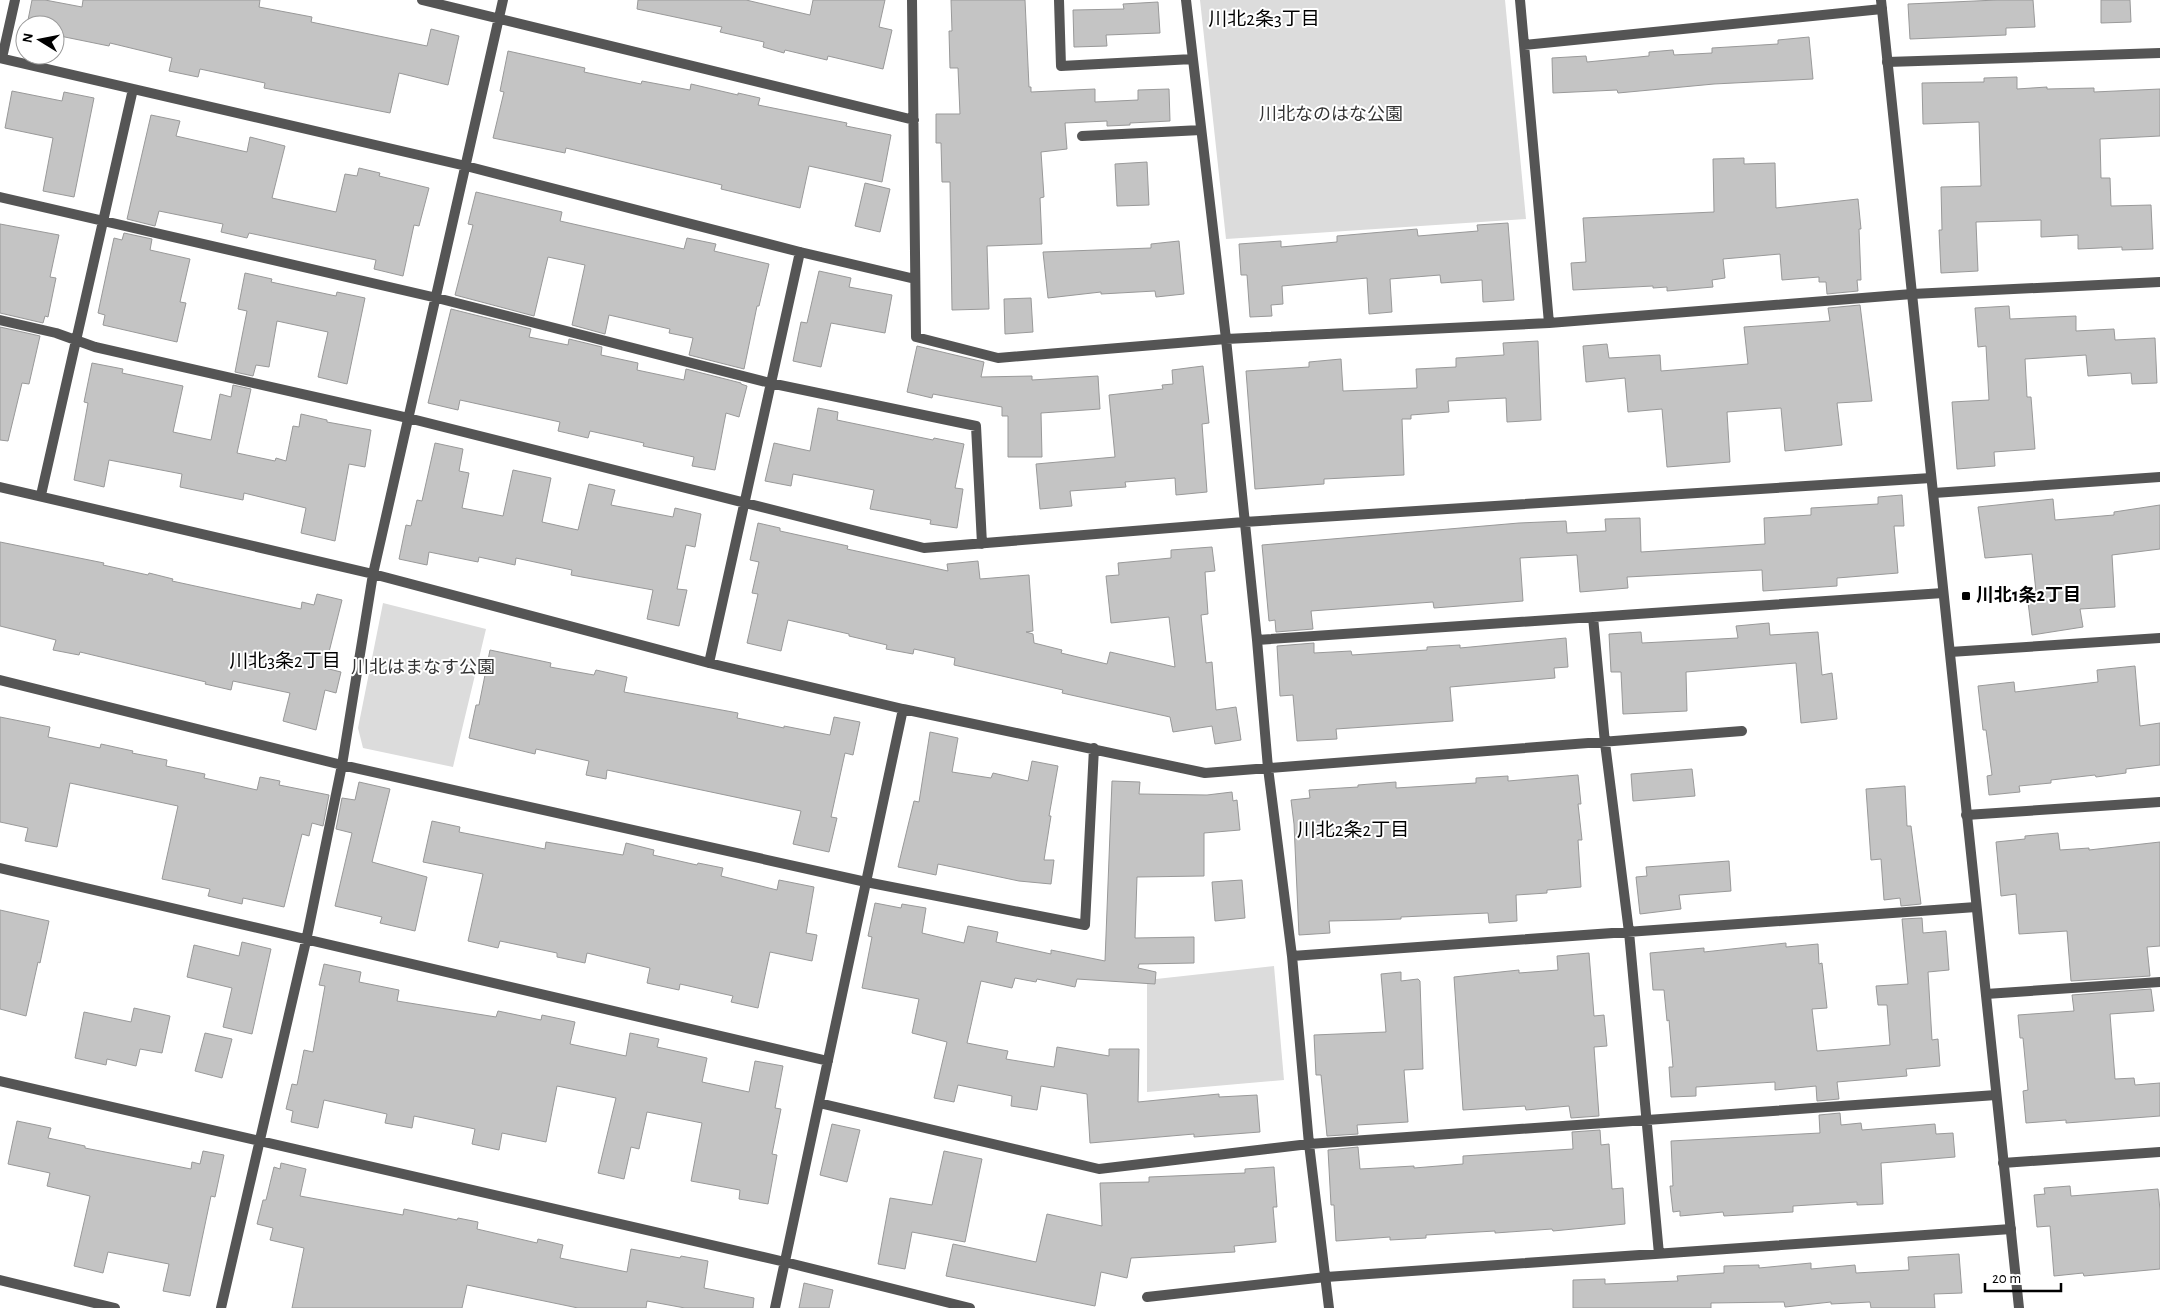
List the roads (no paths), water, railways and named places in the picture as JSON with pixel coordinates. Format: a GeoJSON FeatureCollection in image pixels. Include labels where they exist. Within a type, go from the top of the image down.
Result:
{"type":"FeatureCollection","features":[{"type":"Feature","properties":{"kind":"street"},"geometry":{"type":"LineString","coordinates":[[15,0],[1,58],[466,166],[800,252],[915,279]]}},
{"type":"Feature","properties":{"kind":"street"},"geometry":{"type":"LineString","coordinates":[[422,0],[914,120]]}},
{"type":"Feature","properties":{"kind":"street"},"geometry":{"type":"LineString","coordinates":[[221,1308],[306,941],[342,764],[373,574],[503,0]]}},
{"type":"Feature","properties":{"kind":"street"},"geometry":{"type":"LineString","coordinates":[[912,0],[916,337],[998,358],[1226,339],[1549,323],[1912,294],[2160,282]]}},
{"type":"Feature","properties":{"kind":"street"},"geometry":{"type":"LineString","coordinates":[[1059,0],[1061,66],[1193,59]]}},
{"type":"Feature","properties":{"kind":"street"},"geometry":{"type":"LineString","coordinates":[[1186,0],[1226,339],[1257,640],[1268,768],[1292,956],[1309,1144],[1329,1308]]}},
{"type":"Feature","properties":{"kind":"street"},"geometry":{"type":"LineString","coordinates":[[1520,0],[1549,323]]}},
{"type":"Feature","properties":{"kind":"street"},"geometry":{"type":"LineString","coordinates":[[1524,44],[1881,4],[2019,1308]]}},
{"type":"Feature","properties":{"kind":"street"},"geometry":{"type":"LineString","coordinates":[[1887,62],[2160,53]]}},
{"type":"Feature","properties":{"kind":"street"},"geometry":{"type":"LineString","coordinates":[[42,495],[105,221],[133,89]]}},
{"type":"Feature","properties":{"kind":"street"},"geometry":{"type":"LineString","coordinates":[[1082,136],[1201,130]]}},
{"type":"Feature","properties":{"kind":"street"},"geometry":{"type":"LineString","coordinates":[[0,197],[437,298],[770,384],[976,426],[982,544]]}},
{"type":"Feature","properties":{"kind":"street"},"geometry":{"type":"LineString","coordinates":[[709,663],[800,252]]}},
{"type":"Feature","properties":{"kind":"street"},"geometry":{"type":"LineString","coordinates":[[0,320],[56,333],[95,347],[408,418],[924,548],[1244,522],[1931,478]]}},
{"type":"Feature","properties":{"kind":"street"},"geometry":{"type":"LineString","coordinates":[[1934,493],[2160,477]]}},
{"type":"Feature","properties":{"kind":"street"},"geometry":{"type":"LineString","coordinates":[[0,487],[42,495],[373,574],[709,663],[903,709],[1205,773],[1742,731]]}},
{"type":"Feature","properties":{"kind":"street"},"geometry":{"type":"LineString","coordinates":[[1257,640],[1943,593]]}},
{"type":"Feature","properties":{"kind":"street"},"geometry":{"type":"LineString","coordinates":[[1593,617],[1605,743],[1629,932],[1659,1254]]}},
{"type":"Feature","properties":{"kind":"street"},"geometry":{"type":"LineString","coordinates":[[1950,652],[2160,638]]}},
{"type":"Feature","properties":{"kind":"street"},"geometry":{"type":"LineString","coordinates":[[0,680],[342,764],[866,882],[1085,925],[1094,748]]}},
{"type":"Feature","properties":{"kind":"street"},"geometry":{"type":"LineString","coordinates":[[775,1308],[903,709]]}},
{"type":"Feature","properties":{"kind":"street"},"geometry":{"type":"LineString","coordinates":[[1966,815],[2160,802]]}},
{"type":"Feature","properties":{"kind":"street"},"geometry":{"type":"LineString","coordinates":[[0,868],[306,941],[828,1061]]}},
{"type":"Feature","properties":{"kind":"street"},"geometry":{"type":"LineString","coordinates":[[1292,956],[1976,907]]}},
{"type":"Feature","properties":{"kind":"street"},"geometry":{"type":"LineString","coordinates":[[1986,994],[2160,982]]}},
{"type":"Feature","properties":{"kind":"street"},"geometry":{"type":"LineString","coordinates":[[0,1081],[785,1262],[970,1308]]}},
{"type":"Feature","properties":{"kind":"street"},"geometry":{"type":"LineString","coordinates":[[819,1103],[1100,1169],[1309,1144],[1996,1095]]}},
{"type":"Feature","properties":{"kind":"street"},"geometry":{"type":"LineString","coordinates":[[2003,1163],[2160,1152]]}},
{"type":"Feature","properties":{"kind":"street"},"geometry":{"type":"LineString","coordinates":[[1147,1296],[1326,1277],[2011,1229]]}},
{"type":"Feature","properties":{"kind":"street"},"geometry":{"type":"LineString","coordinates":[[0,1280],[115,1308]]}},
{"type":"Feature","properties":{"kind":"place","name":"川北1条2丁目"},"geometry":{"type":"Point","coordinates":[1966,596]}},
{"type":"Feature","properties":{"kind":"district","name":"川北2条3丁目"},"geometry":{"type":"Point","coordinates":[1264,19]}},
{"type":"Feature","properties":{"kind":"district","name":"川北3条2丁目"},"geometry":{"type":"Point","coordinates":[285,661]}},
{"type":"Feature","properties":{"kind":"district","name":"川北2条2丁目"},"geometry":{"type":"Point","coordinates":[1353,830]}},
{"type":"Feature","properties":{"kind":"park label","name":"川北なのはな公園"},"geometry":{"type":"Point","coordinates":[1331,115]}},
{"type":"Feature","properties":{"kind":"park label","name":"川北はまなす公園"},"geometry":{"type":"Point","coordinates":[423,668]}}]}
